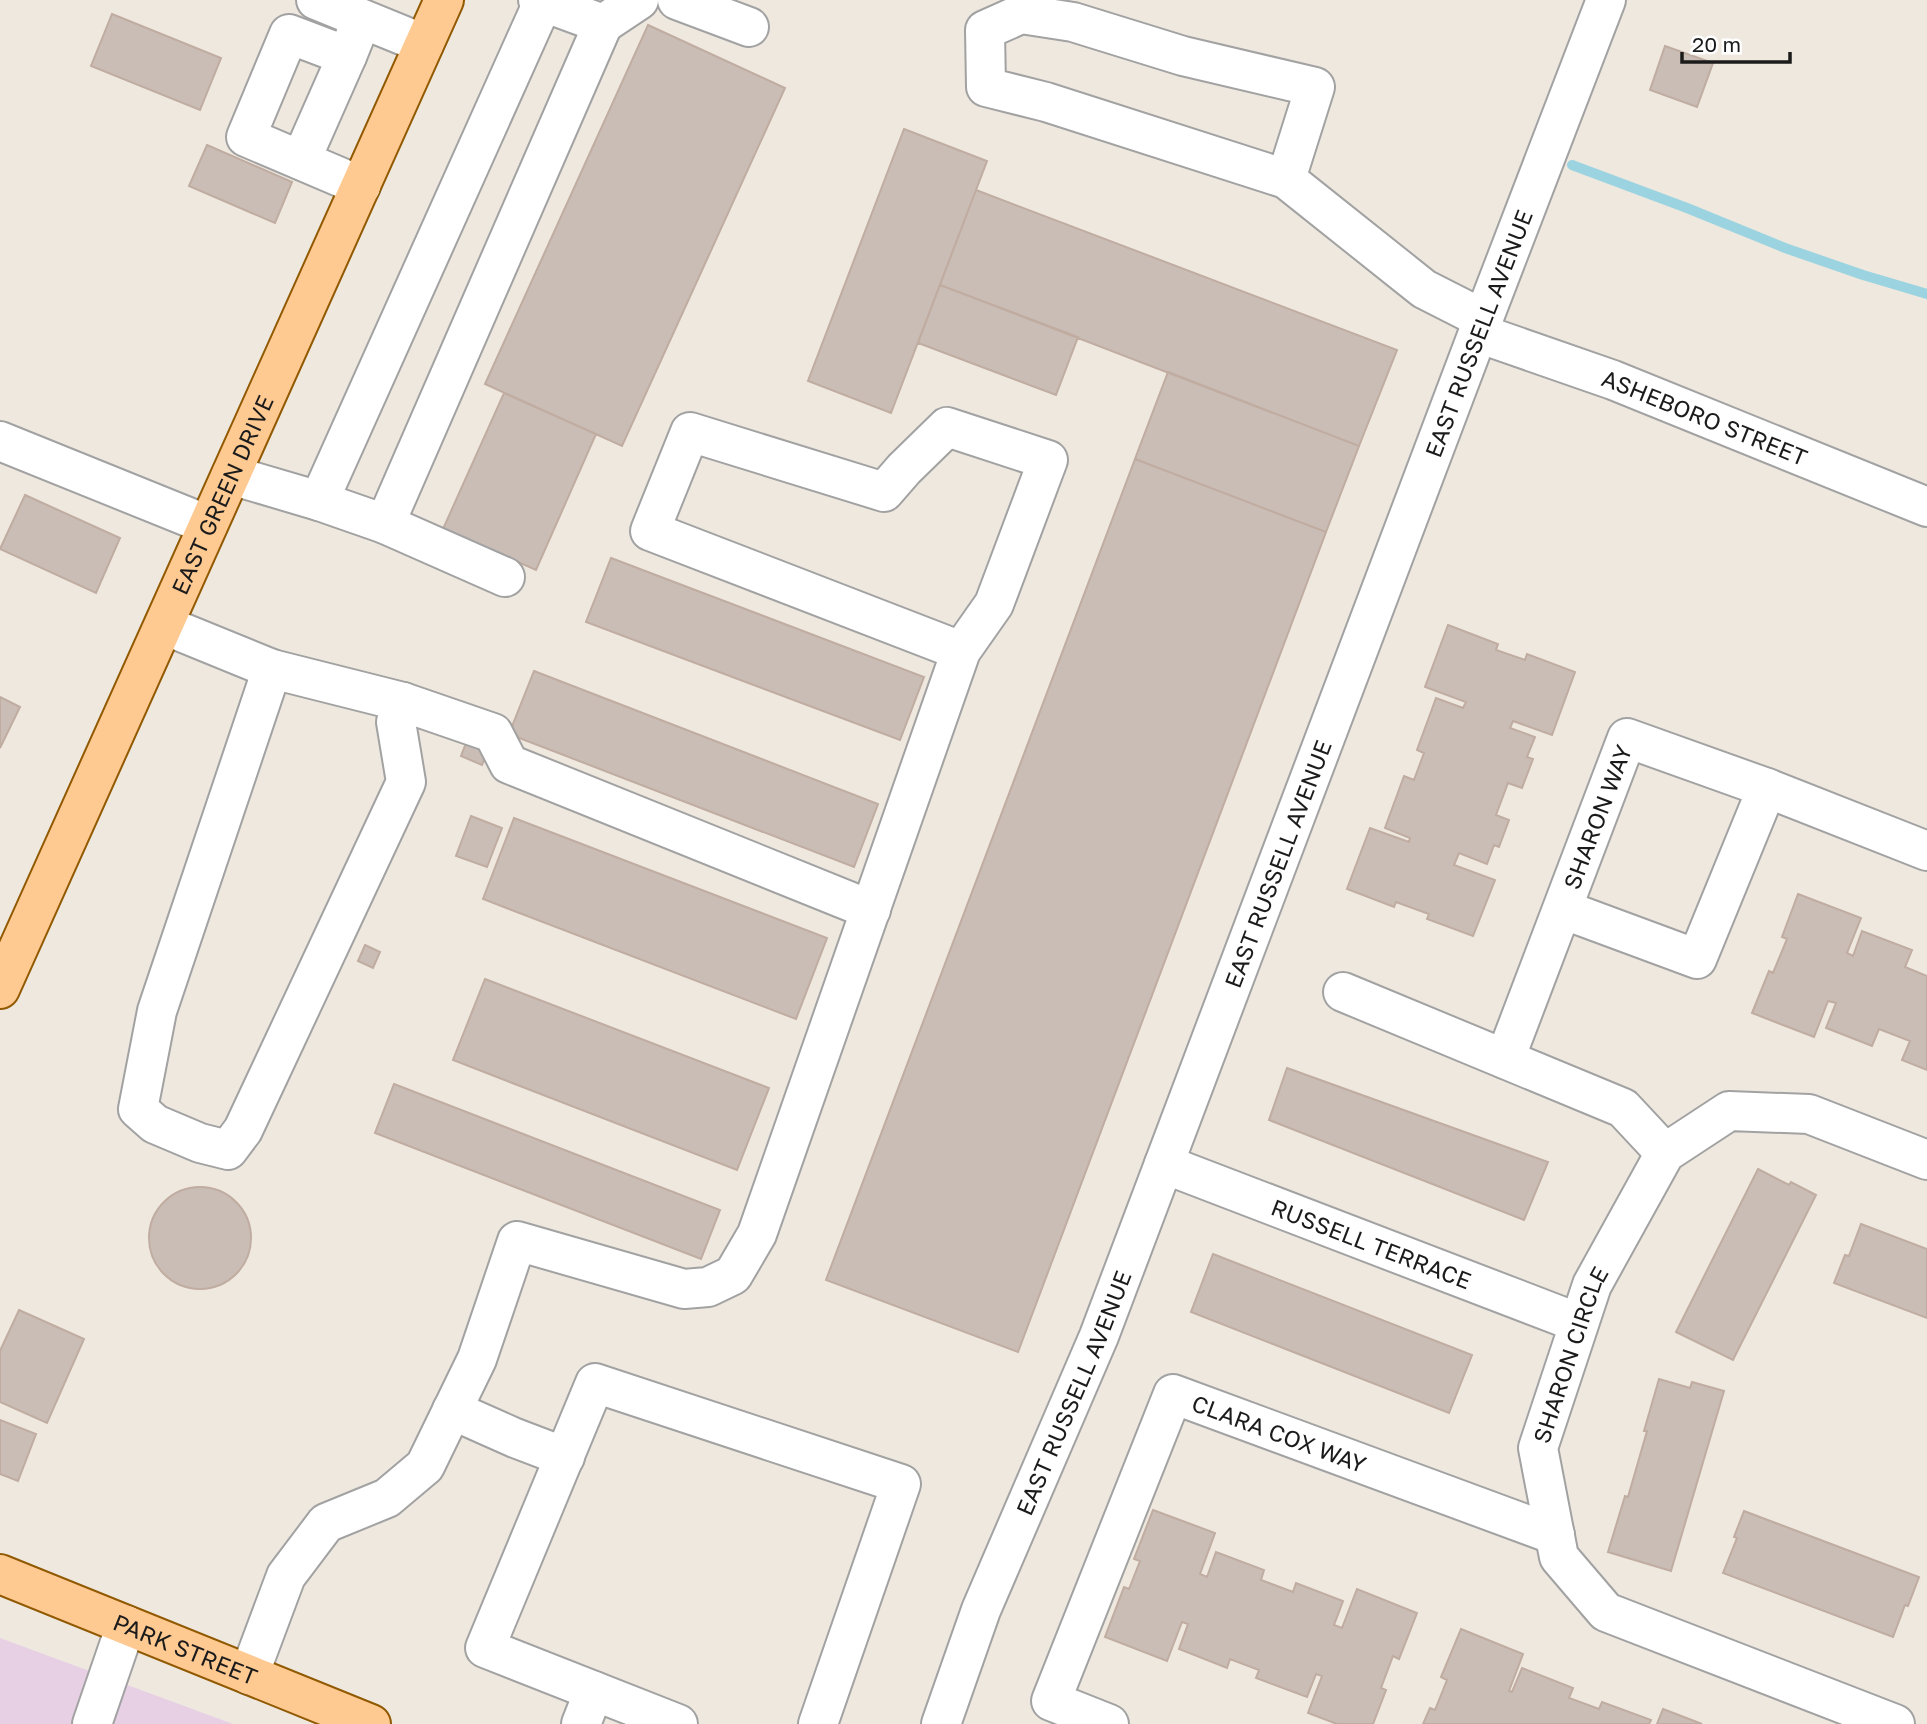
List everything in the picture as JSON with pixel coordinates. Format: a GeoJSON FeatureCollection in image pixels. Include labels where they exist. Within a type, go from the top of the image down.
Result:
{"type":"FeatureCollection","features":[{"type":"Feature","properties":{"kind":"main road","name":"EAST GREEN DRIVE"},"geometry":{"type":"LineString","coordinates":[[0,989],[444,0]]}},
{"type":"Feature","properties":{"kind":"main road","name":"PARK STREET"},"geometry":{"type":"LineString","coordinates":[[0,1574],[371,1724]]}},
{"type":"Feature","properties":{"kind":"street"},"geometry":{"type":"LineString","coordinates":[[316,0],[424,44]]}},
{"type":"Feature","properties":{"kind":"street"},"geometry":{"type":"LineString","coordinates":[[385,524],[603,24],[639,0]]}},
{"type":"Feature","properties":{"kind":"street"},"geometry":{"type":"LineString","coordinates":[[677,0],[749,27]]}},
{"type":"Feature","properties":{"kind":"street","name":"EAST RUSSELL AVENUE"},"geometry":{"type":"LineString","coordinates":[[941,1724],[981,1610],[1099,1336],[1605,0]]}},
{"type":"Feature","properties":{"kind":"street"},"geometry":{"type":"LineString","coordinates":[[319,501],[540,1],[603,24]]}},
{"type":"Feature","properties":{"kind":"street"},"geometry":{"type":"LineString","coordinates":[[1021,14],[1073,22],[1183,56],[1315,87],[1286,179],[1046,102],[986,87],[985,30],[1021,14]]}},
{"type":"Feature","properties":{"kind":"street"},"geometry":{"type":"LineString","coordinates":[[301,160],[362,19]]}},
{"type":"Feature","properties":{"kind":"street"},"geometry":{"type":"LineString","coordinates":[[347,56],[289,34],[246,137],[361,186]]}},
{"type":"Feature","properties":{"kind":"street","name":"ASHEBORO STREET"},"geometry":{"type":"LineString","coordinates":[[1286,179],[1424,289],[1480,326],[1927,507]]}},
{"type":"Feature","properties":{"kind":"street"},"geometry":{"type":"LineString","coordinates":[[249,1675],[286,1576],[326,1523],[387,1498],[425,1466],[477,1359],[517,1241],[684,1289],[708,1287],[733,1275],[757,1234],[961,651],[994,604],[1048,460],[947,427],[884,492],[690,432],[650,531],[961,651]]}},
{"type":"Feature","properties":{"kind":"street"},"geometry":{"type":"LineString","coordinates":[[0,441],[208,525]]}},
{"type":"Feature","properties":{"kind":"street"},"geometry":{"type":"LineString","coordinates":[[231,475],[385,524],[505,577]]}},
{"type":"Feature","properties":{"kind":"street"},"geometry":{"type":"LineString","coordinates":[[164,625],[272,669],[403,702],[493,733],[509,764],[871,909]]}},
{"type":"Feature","properties":{"kind":"street"},"geometry":{"type":"LineString","coordinates":[[272,669],[157,1011],[138,1109],[155,1124],[200,1143],[229,1150],[243,1130],[407,782],[396,722],[403,702]]}},
{"type":"Feature","properties":{"kind":"street","name":"SHARON WAY"},"geometry":{"type":"LineString","coordinates":[[1505,1059],[1562,909],[1627,738],[1767,788],[1697,959],[1562,909]]}},
{"type":"Feature","properties":{"kind":"street"},"geometry":{"type":"LineString","coordinates":[[1767,788],[1927,851]]}},
{"type":"Feature","properties":{"kind":"street"},"geometry":{"type":"LineString","coordinates":[[1343,992],[1623,1108],[1665,1153]]}},
{"type":"Feature","properties":{"kind":"street","name":"SHARON CIRCLE"},"geometry":{"type":"LineString","coordinates":[[1895,1724],[1815,1710],[1606,1612],[1559,1557],[1538,1448],[1592,1286],[1665,1153],[1729,1111],[1742,1111],[1809,1114],[1927,1160]]}},
{"type":"Feature","properties":{"kind":"street","name":"RUSSELL TERRACE"},"geometry":{"type":"LineString","coordinates":[[1164,1164],[1579,1323]]}},
{"type":"Feature","properties":{"kind":"street"},"geometry":{"type":"LineString","coordinates":[[678,1724],[587,1708],[485,1648],[595,1383],[901,1484],[818,1724]]}},
{"type":"Feature","properties":{"kind":"street","name":"CLARA COX WAY"},"geometry":{"type":"LineString","coordinates":[[1109,1724],[1051,1701],[1173,1394],[1555,1535]]}},
{"type":"Feature","properties":{"kind":"street"},"geometry":{"type":"LineString","coordinates":[[452,1410],[565,1457]]}},
{"type":"Feature","properties":{"kind":"street"},"geometry":{"type":"LineString","coordinates":[[92,1724],[126,1625]]}},
{"type":"Feature","properties":{"kind":"shaded area"},"geometry":{"type":"Polygon","coordinates":[[[0,1638],[233,1724],[0,1724],[0,1638]]]}},
{"type":"Feature","properties":{"kind":"building"},"geometry":{"type":"Polygon","coordinates":[[[112,14],[221,58],[200,110],[91,66],[112,14]]]}},
{"type":"Feature","properties":{"kind":"building"},"geometry":{"type":"Polygon","coordinates":[[[648,25],[785,88],[622,446],[485,384],[648,25]]]}},
{"type":"Feature","properties":{"kind":"building"},"geometry":{"type":"Polygon","coordinates":[[[1665,46],[1713,63],[1697,107],[1650,90],[1665,46]]]}},
{"type":"Feature","properties":{"kind":"building"},"geometry":{"type":"Polygon","coordinates":[[[904,129],[987,161],[891,413],[808,381],[904,129]]]}},
{"type":"Feature","properties":{"kind":"building"},"geometry":{"type":"Polygon","coordinates":[[[207,145],[292,182],[275,223],[189,186],[207,145]]]}},
{"type":"Feature","properties":{"kind":"building"},"geometry":{"type":"Polygon","coordinates":[[[976,190],[1397,350],[1359,446],[940,285],[976,190]]]}},
{"type":"Feature","properties":{"kind":"building"},"geometry":{"type":"Polygon","coordinates":[[[940,285],[1078,337],[1056,395],[918,343],[940,285]]]}},
{"type":"Feature","properties":{"kind":"building"},"geometry":{"type":"Polygon","coordinates":[[[1168,372],[1359,446],[1326,532],[1135,459],[1168,372]]]}},
{"type":"Feature","properties":{"kind":"building"},"geometry":{"type":"Polygon","coordinates":[[[504,393],[596,434],[536,570],[443,529],[504,393]]]}},
{"type":"Feature","properties":{"kind":"building"},"geometry":{"type":"Polygon","coordinates":[[[1135,459],[1326,532],[1018,1352],[826,1280],[1135,459]]]}},
{"type":"Feature","properties":{"kind":"building"},"geometry":{"type":"Polygon","coordinates":[[[25,495],[120,538],[96,593],[0,549],[25,495]]]}},
{"type":"Feature","properties":{"kind":"building"},"geometry":{"type":"Polygon","coordinates":[[[611,558],[924,677],[900,740],[586,622],[611,558]]]}},
{"type":"Feature","properties":{"kind":"building"},"geometry":{"type":"Polygon","coordinates":[[[1448,625],[1498,644],[1496,650],[1525,660],[1527,654],[1575,672],[1552,735],[1513,721],[1510,728],[1535,737],[1527,757],[1533,759],[1522,788],[1508,783],[1496,815],[1509,820],[1499,847],[1494,845],[1487,864],[1459,853],[1454,865],[1495,880],[1473,936],[1427,919],[1429,914],[1396,902],[1394,907],[1347,889],[1370,828],[1409,842],[1410,838],[1385,828],[1404,776],[1414,780],[1424,753],[1417,750],[1436,698],[1463,708],[1466,702],[1425,687],[1448,625]]]}},
{"type":"Feature","properties":{"kind":"building"},"geometry":{"type":"Polygon","coordinates":[[[534,671],[878,804],[854,867],[509,734],[534,671]]]}},
{"type":"Feature","properties":{"kind":"building"},"geometry":{"type":"Polygon","coordinates":[[[0,697],[20,707],[0,748],[0,697]]]}},
{"type":"Feature","properties":{"kind":"building"},"geometry":{"type":"Polygon","coordinates":[[[470,733],[486,755],[482,765],[461,756],[470,733]]]}},
{"type":"Feature","properties":{"kind":"building"},"geometry":{"type":"Polygon","coordinates":[[[471,816],[502,828],[487,867],[456,856],[471,816]]]}},
{"type":"Feature","properties":{"kind":"building"},"geometry":{"type":"Polygon","coordinates":[[[514,818],[827,938],[796,1019],[483,899],[514,818]]]}},
{"type":"Feature","properties":{"kind":"building"},"geometry":{"type":"Polygon","coordinates":[[[1798,894],[1861,918],[1847,953],[1853,956],[1862,931],[1912,950],[1905,967],[1927,976],[1927,1070],[1902,1060],[1910,1041],[1879,1029],[1872,1046],[1826,1028],[1836,1003],[1828,1001],[1814,1037],[1752,1013],[1769,971],[1773,973],[1787,939],[1782,937],[1798,894]]]}},
{"type":"Feature","properties":{"kind":"building"},"geometry":{"type":"Polygon","coordinates":[[[365,945],[380,952],[373,968],[358,961],[365,945]]]}},
{"type":"Feature","properties":{"kind":"building"},"geometry":{"type":"Polygon","coordinates":[[[485,979],[769,1088],[737,1170],[453,1060],[485,979]]]}},
{"type":"Feature","properties":{"kind":"building"},"geometry":{"type":"Polygon","coordinates":[[[1287,1068],[1548,1162],[1524,1220],[1269,1120],[1287,1068]]]}},
{"type":"Feature","properties":{"kind":"building"},"geometry":{"type":"Polygon","coordinates":[[[394,1084],[720,1210],[701,1259],[375,1133],[394,1084]]]}},
{"type":"Feature","properties":{"kind":"building"},"geometry":{"type":"Polygon","coordinates":[[[1758,1169],[1816,1195],[1733,1360],[1676,1332],[1758,1169]]]}},
{"type":"Feature","properties":{"kind":"building"},"geometry":{"type":"Polygon","coordinates":[[[200,1187],[219,1191],[236,1202],[247,1219],[251,1238],[247,1257],[236,1274],[219,1285],[200,1289],[181,1285],[164,1274],[153,1257],[149,1238],[153,1219],[164,1202],[181,1191],[200,1187]]]}},
{"type":"Feature","properties":{"kind":"building"},"geometry":{"type":"Polygon","coordinates":[[[1861,1224],[1927,1249],[1927,1318],[1834,1283],[1845,1255],[1849,1256],[1861,1224]]]}},
{"type":"Feature","properties":{"kind":"building"},"geometry":{"type":"Polygon","coordinates":[[[1213,1254],[1472,1355],[1449,1413],[1191,1312],[1213,1254]]]}},
{"type":"Feature","properties":{"kind":"building"},"geometry":{"type":"Polygon","coordinates":[[[19,1310],[84,1339],[47,1423],[0,1402],[0,1351],[19,1310]]]}},
{"type":"Feature","properties":{"kind":"building"},"geometry":{"type":"Polygon","coordinates":[[[1659,1379],[1690,1388],[1692,1382],[1724,1391],[1671,1571],[1608,1552],[1625,1496],[1628,1497],[1659,1379]]]}},
{"type":"Feature","properties":{"kind":"building"},"geometry":{"type":"Polygon","coordinates":[[[0,1420],[36,1434],[18,1481],[0,1474],[0,1420]]]}},
{"type":"Feature","properties":{"kind":"building"},"geometry":{"type":"Polygon","coordinates":[[[1153,1510],[1215,1533],[1200,1574],[1207,1577],[1216,1552],[1264,1570],[1261,1580],[1293,1592],[1296,1583],[1343,1601],[1334,1625],[1342,1628],[1357,1589],[1417,1613],[1399,1659],[1393,1656],[1381,1688],[1386,1690],[1373,1724],[1337,1724],[1308,1713],[1322,1676],[1316,1674],[1307,1697],[1256,1678],[1259,1670],[1230,1659],[1227,1668],[1179,1649],[1188,1624],[1182,1622],[1167,1661],[1105,1637],[1124,1587],[1129,1589],[1140,1561],[1134,1559],[1153,1510]]]}},
{"type":"Feature","properties":{"kind":"building"},"geometry":{"type":"Polygon","coordinates":[[[1744,1511],[1919,1577],[1893,1637],[1723,1573],[1744,1511]]]}},
{"type":"Feature","properties":{"kind":"building"},"geometry":{"type":"Polygon","coordinates":[[[1461,1629],[1523,1654],[1509,1691],[1512,1692],[1522,1668],[1573,1688],[1569,1698],[1599,1709],[1602,1702],[1651,1720],[1649,1724],[1423,1724],[1430,1708],[1435,1710],[1447,1680],[1441,1677],[1461,1629]]]}},
{"type":"Feature","properties":{"kind":"building"},"geometry":{"type":"Polygon","coordinates":[[[1663,1709],[1702,1724],[1657,1724],[1663,1709]]]}},
{"type":"Feature","properties":{"kind":"waterway"},"geometry":{"type":"LineString","coordinates":[[1572,165],[1785,248],[1927,294]]}}]}
